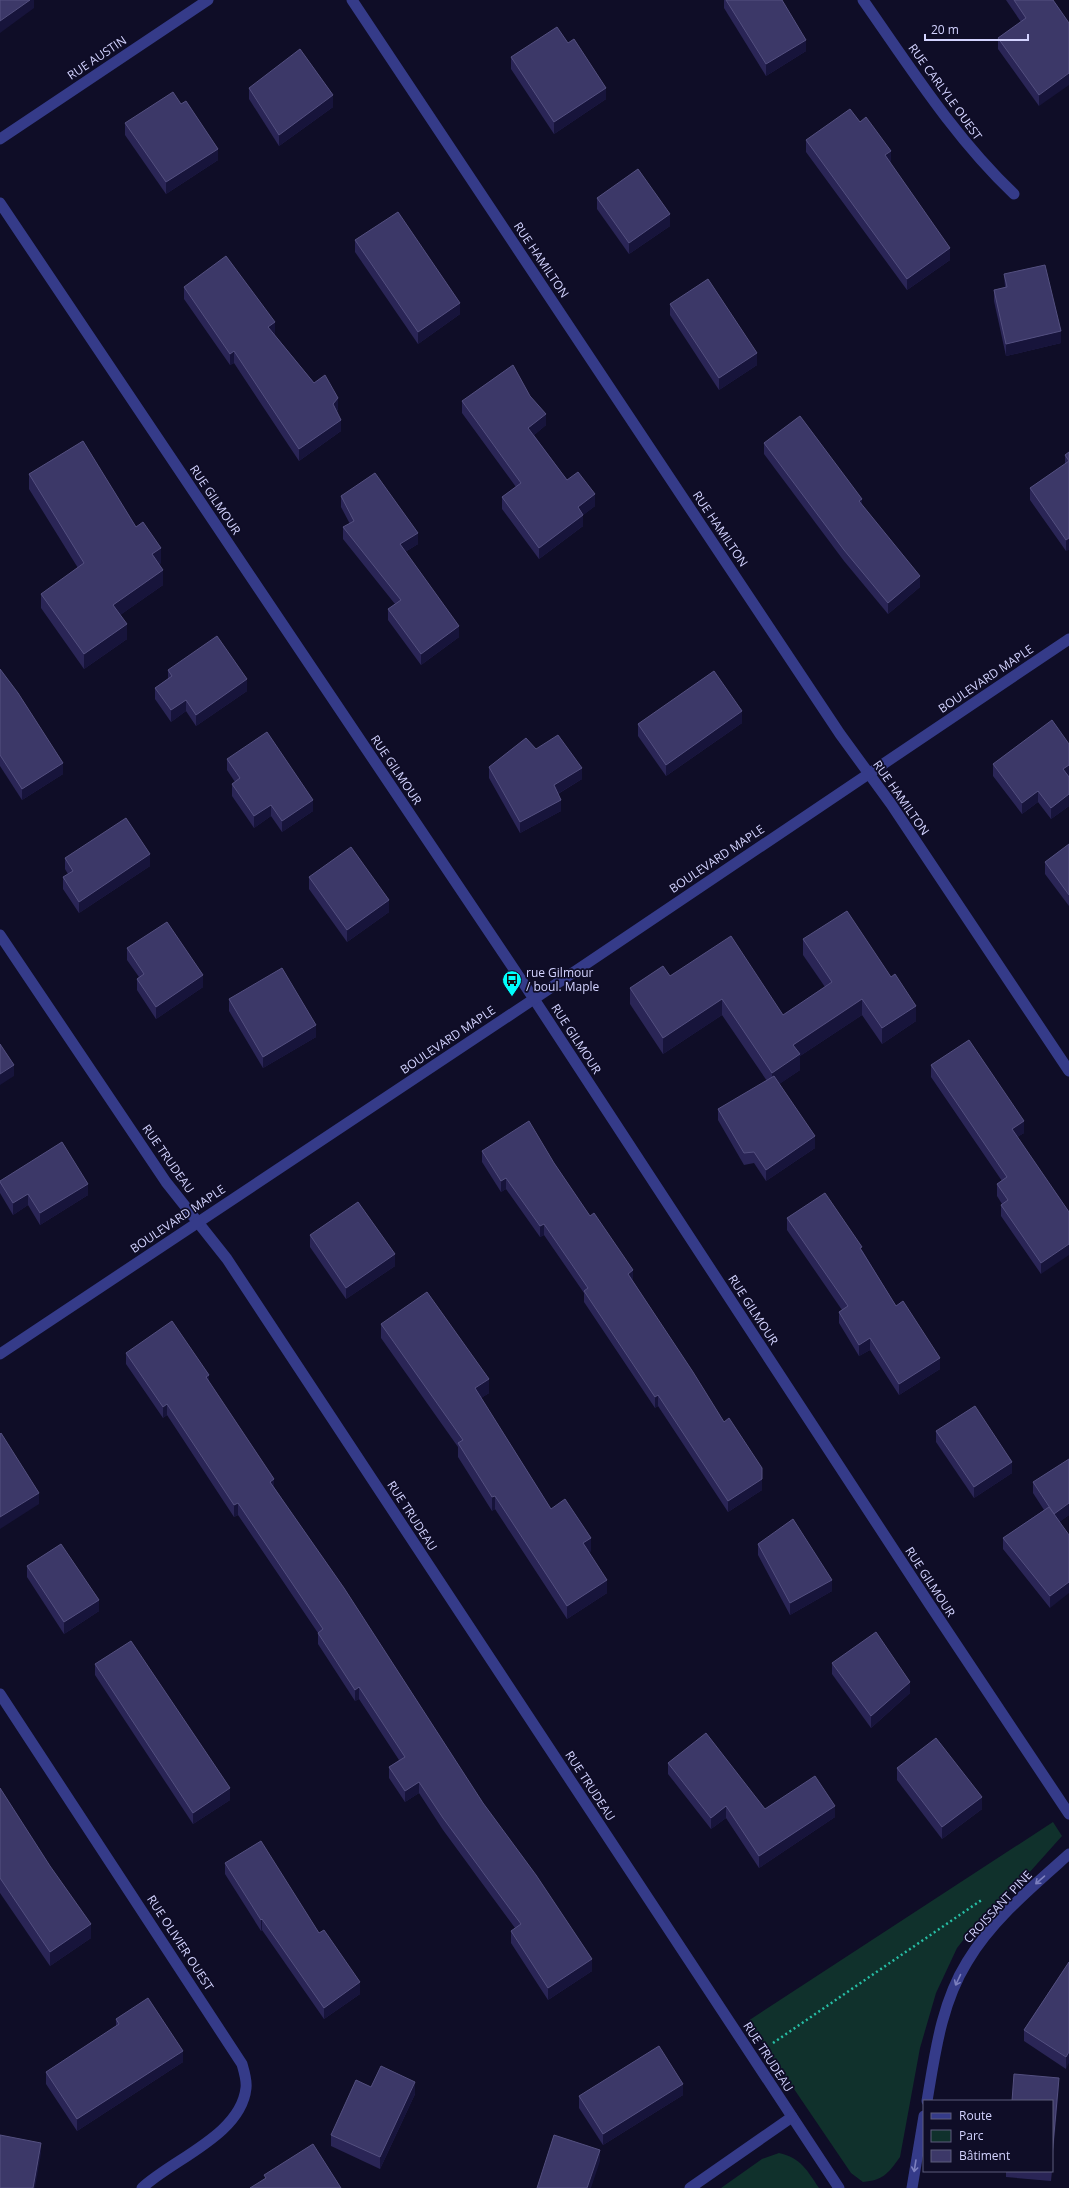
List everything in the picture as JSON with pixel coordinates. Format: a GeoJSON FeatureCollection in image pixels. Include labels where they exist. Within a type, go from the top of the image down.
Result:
{"type":"FeatureCollection","features":[{"type":"Feature","properties":{"kind":"street","name":"RUE AUSTIN"},"geometry":{"type":"LineString","coordinates":[[0,139],[208,0]]}},
{"type":"Feature","properties":{"kind":"street","name":"RUE HAMILTON"},"geometry":{"type":"LineString","coordinates":[[352,0],[840,734],[869,772],[1069,1072]]}},
{"type":"Feature","properties":{"kind":"street","name":"RUE CARLYLE OUEST"},"geometry":{"type":"LineString","coordinates":[[863,0],[962,140],[987,168],[1014,194]]}},
{"type":"Feature","properties":{"kind":"street","name":"RUE GILMOUR"},"geometry":{"type":"LineString","coordinates":[[0,203],[534,999],[926,1599],[1069,1814]]}},
{"type":"Feature","properties":{"kind":"street","name":"BOULEVARD MAPLE"},"geometry":{"type":"LineString","coordinates":[[0,1354],[534,999],[869,772],[1069,639]]}},
{"type":"Feature","properties":{"kind":"street","name":"RUE TRUDEAU"},"geometry":{"type":"LineString","coordinates":[[0,935],[166,1182],[231,1266],[838,2188]]}},
{"type":"Feature","properties":{"kind":"street","name":"RUE OLIVIER OUEST"},"geometry":{"type":"LineString","coordinates":[[0,1694],[242,2064],[246,2088],[239,2108],[226,2127],[142,2188]]}},
{"type":"Feature","properties":{"kind":"street","name":"CROISSANT PINE"},"geometry":{"type":"LineString","coordinates":[[927,2100],[939,2033],[951,1994],[966,1962],[980,1942],[1004,1916],[1033,1886],[1069,1854]]}},
{"type":"Feature","properties":{"kind":"street"},"geometry":{"type":"LineString","coordinates":[[690,2188],[792,2117]]}},
{"type":"Feature","properties":{"kind":"street"},"geometry":{"type":"LineString","coordinates":[[912,2188],[923,2122]]}},
{"type":"Feature","properties":{"kind":"path"},"geometry":{"type":"LineString","coordinates":[[768,2047],[989,1895]]}},
{"type":"Feature","properties":{"kind":"green space"},"geometry":{"type":"Polygon","coordinates":[[[1053,1822],[1062,1836],[1028,1874],[983,1915],[957,1948],[936,1993],[920,2048],[900,2157],[892,2168],[880,2178],[863,2182],[851,2173],[748,2021],[1053,1822]]]}},
{"type":"Feature","properties":{"kind":"green space"},"geometry":{"type":"Polygon","coordinates":[[[779,2153],[793,2158],[803,2166],[819,2188],[721,2188],[762,2159],[779,2153]]]}},
{"type":"Feature","properties":{"kind":"building"},"geometry":{"type":"Polygon","coordinates":[[[0,0],[30,0],[0,21],[0,0]]]}},
{"type":"Feature","properties":{"kind":"building"},"geometry":{"type":"Polygon","coordinates":[[[726,0],[782,0],[806,40],[766,64],[726,0]]]}},
{"type":"Feature","properties":{"kind":"building"},"geometry":{"type":"Polygon","coordinates":[[[1014,0],[1053,0],[1069,23],[1069,73],[1039,95],[998,38],[1026,18],[1014,0]]]}},
{"type":"Feature","properties":{"kind":"building"},"geometry":{"type":"Polygon","coordinates":[[[557,27],[568,43],[574,39],[606,88],[554,122],[511,57],[557,27]]]}},
{"type":"Feature","properties":{"kind":"building"},"geometry":{"type":"Polygon","coordinates":[[[300,49],[333,95],[279,135],[249,88],[300,49]]]}},
{"type":"Feature","properties":{"kind":"building"},"geometry":{"type":"Polygon","coordinates":[[[173,92],[181,104],[186,101],[218,149],[166,182],[125,123],[173,92]]]}},
{"type":"Feature","properties":{"kind":"building"},"geometry":{"type":"Polygon","coordinates":[[[850,109],[860,122],[866,117],[891,151],[885,155],[950,248],[907,279],[806,140],[850,109]]]}},
{"type":"Feature","properties":{"kind":"building"},"geometry":{"type":"Polygon","coordinates":[[[638,169],[670,214],[629,243],[597,198],[638,169]]]}},
{"type":"Feature","properties":{"kind":"building"},"geometry":{"type":"Polygon","coordinates":[[[398,212],[460,303],[418,332],[355,240],[398,212]]]}},
{"type":"Feature","properties":{"kind":"building"},"geometry":{"type":"Polygon","coordinates":[[[226,256],[275,322],[268,327],[314,383],[325,375],[338,398],[333,404],[341,420],[299,449],[234,351],[230,354],[184,287],[226,256]]]}},
{"type":"Feature","properties":{"kind":"building"},"geometry":{"type":"Polygon","coordinates":[[[1045,265],[1061,331],[1006,344],[994,290],[1007,287],[1004,274],[1045,265]]]}},
{"type":"Feature","properties":{"kind":"building"},"geometry":{"type":"Polygon","coordinates":[[[708,279],[757,353],[719,378],[670,304],[708,279]]]}},
{"type":"Feature","properties":{"kind":"building"},"geometry":{"type":"Polygon","coordinates":[[[513,365],[530,396],[546,414],[528,428],[567,480],[578,472],[595,494],[578,507],[583,515],[539,548],[502,497],[521,483],[462,401],[513,365]]]}},
{"type":"Feature","properties":{"kind":"building"},"geometry":{"type":"Polygon","coordinates":[[[800,416],[862,499],[859,501],[920,576],[888,603],[844,550],[764,443],[800,416]]]}},
{"type":"Feature","properties":{"kind":"building"},"geometry":{"type":"Polygon","coordinates":[[[83,441],[136,527],[143,522],[161,548],[152,554],[163,570],[113,605],[127,624],[84,654],[41,594],[84,563],[29,474],[83,441]]]}},
{"type":"Feature","properties":{"kind":"building"},"geometry":{"type":"Polygon","coordinates":[[[1069,452],[1069,461],[1065,455],[1069,452]]]}},
{"type":"Feature","properties":{"kind":"building"},"geometry":{"type":"Polygon","coordinates":[[[1069,461],[1069,538],[1066,540],[1030,488],[1069,461]]]}},
{"type":"Feature","properties":{"kind":"building"},"geometry":{"type":"Polygon","coordinates":[[[375,473],[418,533],[400,544],[459,626],[421,654],[388,609],[401,600],[343,527],[354,521],[341,496],[375,473]]]}},
{"type":"Feature","properties":{"kind":"building"},"geometry":{"type":"Polygon","coordinates":[[[217,636],[247,679],[196,715],[186,700],[171,710],[155,688],[172,676],[168,670],[217,636]]]}},
{"type":"Feature","properties":{"kind":"building"},"geometry":{"type":"Polygon","coordinates":[[[0,669],[18,693],[63,763],[22,789],[0,755],[0,669]]]}},
{"type":"Feature","properties":{"kind":"building"},"geometry":{"type":"Polygon","coordinates":[[[714,671],[742,711],[666,765],[638,724],[714,671]]]}},
{"type":"Feature","properties":{"kind":"building"},"geometry":{"type":"Polygon","coordinates":[[[1052,720],[1069,744],[1069,765],[1063,769],[1069,777],[1069,794],[1051,808],[1038,791],[1022,803],[993,764],[1052,720]]]}},
{"type":"Feature","properties":{"kind":"building"},"geometry":{"type":"Polygon","coordinates":[[[267,732],[313,800],[282,821],[271,805],[254,816],[232,784],[240,778],[227,759],[267,732]]]}},
{"type":"Feature","properties":{"kind":"building"},"geometry":{"type":"Polygon","coordinates":[[[558,735],[582,768],[554,785],[561,800],[520,822],[489,767],[526,738],[536,749],[558,735]]]}},
{"type":"Feature","properties":{"kind":"building"},"geometry":{"type":"Polygon","coordinates":[[[126,818],[150,854],[79,902],[63,877],[73,871],[65,858],[126,818]]]}},
{"type":"Feature","properties":{"kind":"building"},"geometry":{"type":"Polygon","coordinates":[[[1069,844],[1069,895],[1045,862],[1069,844]]]}},
{"type":"Feature","properties":{"kind":"building"},"geometry":{"type":"Polygon","coordinates":[[[351,847],[389,900],[347,930],[309,877],[351,847]]]}},
{"type":"Feature","properties":{"kind":"building"},"geometry":{"type":"Polygon","coordinates":[[[847,911],[891,977],[895,974],[916,1006],[882,1028],[862,999],[793,1045],[800,1054],[772,1073],[722,999],[663,1038],[630,988],[663,966],[670,976],[731,936],[783,1015],[832,982],[803,939],[847,911]]]}},
{"type":"Feature","properties":{"kind":"building"},"geometry":{"type":"Polygon","coordinates":[[[167,922],[203,975],[156,1007],[137,979],[144,974],[127,948],[167,922]]]}},
{"type":"Feature","properties":{"kind":"building"},"geometry":{"type":"Polygon","coordinates":[[[282,968],[316,1025],[263,1057],[229,999],[282,968]]]}},
{"type":"Feature","properties":{"kind":"building"},"geometry":{"type":"Polygon","coordinates":[[[969,1040],[1024,1121],[1012,1129],[1069,1212],[1069,1244],[1041,1263],[1001,1205],[1008,1200],[997,1184],[1007,1177],[931,1065],[969,1040]]]}},
{"type":"Feature","properties":{"kind":"building"},"geometry":{"type":"Polygon","coordinates":[[[0,1044],[14,1065],[0,1074],[0,1044]]]}},
{"type":"Feature","properties":{"kind":"building"},"geometry":{"type":"Polygon","coordinates":[[[774,1076],[815,1136],[766,1170],[754,1152],[744,1153],[718,1109],[774,1076]]]}},
{"type":"Feature","properties":{"kind":"building"},"geometry":{"type":"Polygon","coordinates":[[[529,1121],[554,1163],[590,1216],[594,1213],[633,1270],[628,1274],[693,1372],[724,1422],[729,1418],[762,1468],[762,1479],[728,1501],[658,1395],[655,1397],[584,1291],[588,1288],[544,1224],[540,1226],[506,1178],[501,1181],[482,1151],[529,1121]]]}},
{"type":"Feature","properties":{"kind":"building"},"geometry":{"type":"Polygon","coordinates":[[[62,1142],[88,1184],[40,1213],[28,1194],[13,1203],[0,1181],[62,1142]]]}},
{"type":"Feature","properties":{"kind":"building"},"geometry":{"type":"Polygon","coordinates":[[[825,1193],[862,1247],[860,1248],[896,1306],[903,1301],[940,1358],[899,1384],[870,1338],[859,1345],[839,1312],[848,1306],[787,1218],[825,1193]]]}},
{"type":"Feature","properties":{"kind":"building"},"geometry":{"type":"Polygon","coordinates":[[[358,1202],[395,1254],[346,1288],[310,1235],[358,1202]]]}},
{"type":"Feature","properties":{"kind":"building"},"geometry":{"type":"Polygon","coordinates":[[[427,1292],[489,1379],[475,1388],[551,1509],[565,1499],[591,1538],[583,1543],[607,1580],[567,1606],[495,1496],[492,1497],[458,1443],[463,1440],[381,1324],[427,1292]]]}},
{"type":"Feature","properties":{"kind":"building"},"geometry":{"type":"Polygon","coordinates":[[[172,1321],[209,1375],[206,1377],[274,1479],[270,1482],[344,1588],[483,1803],[536,1875],[592,1959],[548,1988],[511,1931],[521,1924],[443,1818],[419,1782],[405,1791],[389,1767],[405,1757],[359,1687],[355,1690],[318,1633],[323,1629],[238,1503],[234,1505],[167,1404],[163,1407],[126,1353],[172,1321]]]}},
{"type":"Feature","properties":{"kind":"building"},"geometry":{"type":"Polygon","coordinates":[[[975,1406],[1012,1462],[974,1487],[936,1431],[975,1406]]]}},
{"type":"Feature","properties":{"kind":"building"},"geometry":{"type":"Polygon","coordinates":[[[1,1433],[39,1493],[0,1517],[0,1434],[1,1433]]]}},
{"type":"Feature","properties":{"kind":"building"},"geometry":{"type":"Polygon","coordinates":[[[1069,1459],[1069,1503],[1054,1514],[1033,1482],[1069,1459]]]}},
{"type":"Feature","properties":{"kind":"building"},"geometry":{"type":"Polygon","coordinates":[[[1049,1507],[1069,1535],[1069,1582],[1050,1596],[1003,1538],[1049,1507]]]}},
{"type":"Feature","properties":{"kind":"building"},"geometry":{"type":"Polygon","coordinates":[[[793,1519],[832,1580],[790,1603],[758,1544],[793,1519]]]}},
{"type":"Feature","properties":{"kind":"building"},"geometry":{"type":"Polygon","coordinates":[[[61,1544],[99,1600],[64,1622],[27,1566],[61,1544]]]}},
{"type":"Feature","properties":{"kind":"building"},"geometry":{"type":"Polygon","coordinates":[[[876,1632],[910,1682],[871,1716],[832,1663],[876,1632]]]}},
{"type":"Feature","properties":{"kind":"building"},"geometry":{"type":"Polygon","coordinates":[[[131,1641],[230,1788],[193,1813],[95,1664],[131,1641]]]}},
{"type":"Feature","properties":{"kind":"building"},"geometry":{"type":"Polygon","coordinates":[[[706,1733],[765,1809],[815,1776],[835,1806],[759,1856],[726,1806],[711,1818],[668,1763],[706,1733]]]}},
{"type":"Feature","properties":{"kind":"building"},"geometry":{"type":"Polygon","coordinates":[[[936,1738],[982,1797],[942,1827],[897,1768],[936,1738]]]}},
{"type":"Feature","properties":{"kind":"building"},"geometry":{"type":"Polygon","coordinates":[[[0,1788],[50,1866],[91,1924],[50,1952],[0,1878],[0,1788]]]}},
{"type":"Feature","properties":{"kind":"building"},"geometry":{"type":"Polygon","coordinates":[[[261,1841],[319,1933],[324,1930],[360,1982],[324,2008],[262,1919],[261,1920],[225,1863],[261,1841]]]}},
{"type":"Feature","properties":{"kind":"building"},"geometry":{"type":"Polygon","coordinates":[[[1069,1962],[1069,2052],[1066,2057],[1024,2030],[1069,1962]]]}},
{"type":"Feature","properties":{"kind":"building"},"geometry":{"type":"Polygon","coordinates":[[[148,1998],[183,2051],[77,2119],[46,2072],[119,2024],[116,2019],[148,1998]]]}},
{"type":"Feature","properties":{"kind":"building"},"geometry":{"type":"Polygon","coordinates":[[[659,2046],[683,2084],[603,2134],[579,2096],[659,2046]]]}},
{"type":"Feature","properties":{"kind":"building"},"geometry":{"type":"Polygon","coordinates":[[[381,2066],[415,2082],[380,2157],[331,2135],[356,2080],[371,2087],[381,2066]]]}},
{"type":"Feature","properties":{"kind":"building"},"geometry":{"type":"Polygon","coordinates":[[[1014,2074],[1059,2078],[1053,2145],[1053,2100],[1012,2100],[1014,2074]]]}},
{"type":"Feature","properties":{"kind":"building"},"geometry":{"type":"Polygon","coordinates":[[[0,2135],[41,2143],[33,2188],[0,2188],[0,2135]]]}},
{"type":"Feature","properties":{"kind":"building"},"geometry":{"type":"Polygon","coordinates":[[[554,2135],[600,2150],[587,2188],[537,2188],[554,2135]]]}},
{"type":"Feature","properties":{"kind":"building"},"geometry":{"type":"Polygon","coordinates":[[[313,2144],[341,2188],[250,2188],[266,2178],[264,2175],[313,2144]]]}},
{"type":"Feature","properties":{"kind":"place","name":"rue Gilmour / boul. Maple"},"geometry":{"type":"Point","coordinates":[512,997]}}]}
